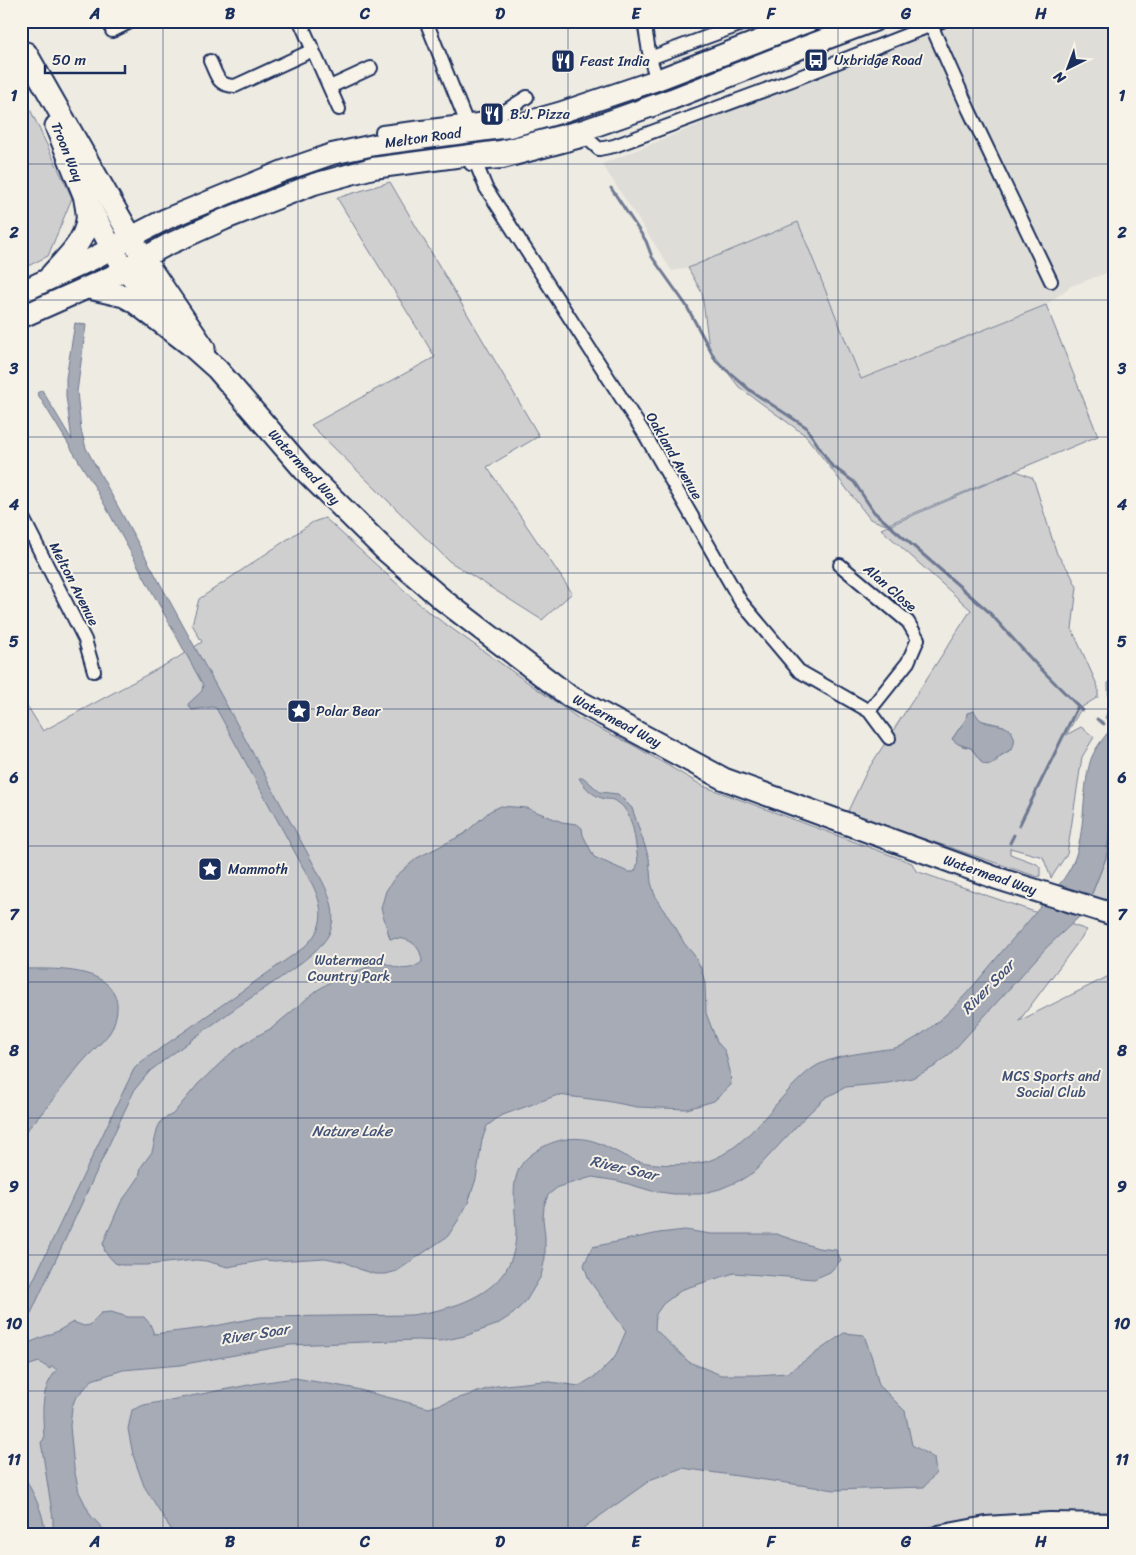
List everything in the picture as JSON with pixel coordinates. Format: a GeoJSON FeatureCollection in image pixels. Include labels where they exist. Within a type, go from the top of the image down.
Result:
{"type":"FeatureCollection","features":[{"type":"Feature","properties":{"kind":"highway","name":"Troon Way"},"geometry":{"type":"LineString","coordinates":[[24,48],[84,195],[112,249]]}},
{"type":"Feature","properties":{"kind":"highway","name":"Troon Way"},"geometry":{"type":"LineString","coordinates":[[24,48],[131,237]]}},
{"type":"Feature","properties":{"kind":"highway","name":"Melton Road"},"geometry":{"type":"LineString","coordinates":[[46,281],[79,242],[85,231],[88,218],[84,195]]}},
{"type":"Feature","properties":{"kind":"highway","name":"Melton Road"},"geometry":{"type":"LineString","coordinates":[[21,292],[112,249],[131,237]]}},
{"type":"Feature","properties":{"kind":"highway","name":"Watermead Way"},"geometry":{"type":"LineString","coordinates":[[131,237],[218,370]]}},
{"type":"Feature","properties":{"kind":"highway","name":"Watermead Way"},"geometry":{"type":"LineString","coordinates":[[112,249],[125,269],[189,344]]}},
{"type":"Feature","properties":{"kind":"highway","name":"Melton Road"},"geometry":{"type":"LineString","coordinates":[[21,317],[89,288],[143,258]]}},
{"type":"Feature","properties":{"kind":"highway","name":"Watermead Way"},"geometry":{"type":"LineString","coordinates":[[89,288],[124,296],[133,301],[189,344],[218,370],[305,471],[384,550],[443,600],[569,696],[724,780],[996,878],[1115,915]]}},
{"type":"Feature","properties":{"kind":"main road","name":"Melton Road"},"geometry":{"type":"LineString","coordinates":[[131,237],[166,219],[283,171],[332,154],[466,127],[509,127],[559,113],[657,80],[810,21]]}},
{"type":"Feature","properties":{"kind":"main road","name":"Melton Road"},"geometry":{"type":"LineString","coordinates":[[143,258],[217,223],[314,184],[375,172],[474,159],[501,151],[586,134],[798,49],[874,21]]}},
{"type":"Feature","properties":{"kind":"main road"},"geometry":{"type":"LineString","coordinates":[[728,54],[736,59],[789,38],[794,40],[798,49]]}},
{"type":"Feature","properties":{"kind":"main road"},"geometry":{"type":"LineString","coordinates":[[367,146],[375,172]]}},
{"type":"Feature","properties":{"kind":"street"},"geometry":{"type":"LineString","coordinates":[[112,31],[132,21]]}},
{"type":"Feature","properties":{"kind":"street"},"geometry":{"type":"LineString","coordinates":[[300,21],[339,109]]}},
{"type":"Feature","properties":{"kind":"street"},"geometry":{"type":"LineString","coordinates":[[426,21],[466,127]]}},
{"type":"Feature","properties":{"kind":"street"},"geometry":{"type":"LineString","coordinates":[[644,21],[650,58],[657,80]]}},
{"type":"Feature","properties":{"kind":"street"},"geometry":{"type":"LineString","coordinates":[[650,58],[750,21]]}},
{"type":"Feature","properties":{"kind":"street"},"geometry":{"type":"LineString","coordinates":[[586,134],[599,149],[614,146],[792,80],[937,23],[976,126],[1051,282]]}},
{"type":"Feature","properties":{"kind":"street"},"geometry":{"type":"LineString","coordinates":[[210,61],[220,82],[227,86],[235,86],[313,50]]}},
{"type":"Feature","properties":{"kind":"street"},"geometry":{"type":"LineString","coordinates":[[330,87],[371,68]]}},
{"type":"Feature","properties":{"kind":"street"},"geometry":{"type":"LineString","coordinates":[[382,132],[466,127],[494,118],[527,97]]}},
{"type":"Feature","properties":{"kind":"street","name":"Oakland Avenue"},"geometry":{"type":"LineString","coordinates":[[474,159],[486,188],[644,433],[741,602],[799,671],[869,712],[889,738]]}},
{"type":"Feature","properties":{"kind":"street","name":"Melton Avenue"},"geometry":{"type":"LineString","coordinates":[[21,514],[85,640],[94,671]]}},
{"type":"Feature","properties":{"kind":"street","name":"Alan Close"},"geometry":{"type":"LineString","coordinates":[[840,565],[908,622],[918,639],[908,662],[869,712]]}},
{"type":"Feature","properties":{"kind":"street"},"geometry":{"type":"LineString","coordinates":[[938,1534],[986,1525],[1049,1527],[1115,1522]]}},
{"type":"Feature","properties":{"kind":"shaded area"},"geometry":{"type":"Polygon","coordinates":[[[961,21],[1115,21],[1115,270],[1071,286],[1046,305],[861,379],[798,222],[688,268],[672,271],[602,164],[796,85],[961,21]]]}},
{"type":"Feature","properties":{"kind":"green space"},"geometry":{"type":"Polygon","coordinates":[[[21,90],[72,198],[48,256],[22,269],[21,241],[26,238],[22,229],[29,226],[21,212],[21,173],[25,169],[21,161],[21,90]]]}},
{"type":"Feature","properties":{"kind":"green space"},"geometry":{"type":"Polygon","coordinates":[[[390,182],[539,436],[487,467],[572,593],[542,620],[449,561],[311,425],[435,357],[337,198],[390,182]]]}},
{"type":"Feature","properties":{"kind":"green space"},"geometry":{"type":"Polygon","coordinates":[[[798,222],[861,379],[1046,305],[1098,436],[886,525],[870,519],[805,435],[739,387],[709,348],[702,293],[688,268],[798,222]]]}},
{"type":"Feature","properties":{"kind":"green space"},"geometry":{"type":"Polygon","coordinates":[[[1017,471],[1033,478],[1057,554],[1077,587],[1072,629],[1098,687],[1098,697],[1082,707],[1066,735],[1081,727],[1094,737],[1082,757],[1067,854],[1051,878],[1043,857],[1010,848],[1010,854],[1037,864],[1040,867],[1040,876],[1038,877],[847,813],[867,771],[971,610],[881,529],[1017,471]],[[966,719],[952,739],[962,746],[971,748],[983,764],[995,763],[999,757],[1012,749],[1004,726],[966,719]]]}},
{"type":"Feature","properties":{"kind":"green space","name":"Watermead Country Park"},"geometry":{"type":"Polygon","coordinates":[[[325,518],[427,611],[578,718],[631,744],[703,786],[912,863],[916,871],[1087,930],[1019,1021],[1115,973],[1115,1512],[1034,1513],[927,1527],[910,1534],[21,1534],[21,696],[43,731],[174,660],[202,642],[192,624],[199,599],[313,522],[325,518]]]}},
{"type":"Feature","properties":{"kind":"green space"},"geometry":{"type":"Polygon","coordinates":[[[1115,679],[1115,720],[1112,723],[1105,718],[1109,708],[1108,683],[1115,679]]]}},
{"type":"Feature","properties":{"kind":"green space"},"geometry":{"type":"Polygon","coordinates":[[[1115,790],[1115,903],[1091,896],[1106,858],[1115,790]]]}},
{"type":"Feature","properties":{"kind":"water"},"geometry":{"type":"Polygon","coordinates":[[[75,323],[86,325],[77,392],[81,430],[86,448],[314,865],[330,898],[333,916],[329,934],[313,953],[160,1063],[150,1071],[135,1089],[21,1335],[21,1306],[134,1069],[141,1062],[303,948],[316,932],[321,916],[318,899],[310,880],[216,708],[192,710],[188,704],[202,691],[203,685],[96,489],[37,393],[42,390],[72,440],[66,396],[66,378],[75,323]]]}},
{"type":"Feature","properties":{"kind":"water"},"geometry":{"type":"Polygon","coordinates":[[[974,711],[985,722],[1004,726],[1012,732],[1014,737],[1012,748],[990,764],[983,764],[971,748],[958,744],[952,739],[966,719],[967,713],[974,711]]]}},
{"type":"Feature","properties":{"kind":"water","name":"River Soar"},"geometry":{"type":"Polygon","coordinates":[[[1115,724],[1115,790],[1106,858],[1091,896],[1078,918],[1046,948],[953,1051],[934,1067],[912,1078],[888,1083],[846,1087],[825,1098],[754,1172],[720,1189],[700,1194],[674,1194],[652,1191],[618,1181],[592,1177],[558,1187],[548,1195],[544,1206],[545,1258],[541,1276],[526,1301],[513,1314],[496,1325],[465,1336],[441,1341],[417,1340],[290,1345],[180,1365],[123,1370],[92,1380],[75,1399],[72,1407],[70,1426],[74,1468],[79,1492],[91,1516],[108,1534],[53,1534],[53,1519],[41,1442],[44,1439],[43,1403],[45,1394],[51,1378],[57,1370],[52,1366],[50,1369],[39,1362],[21,1368],[21,1346],[58,1331],[73,1322],[84,1326],[90,1325],[101,1313],[111,1312],[128,1317],[144,1317],[150,1324],[154,1334],[205,1328],[260,1317],[411,1315],[447,1308],[465,1302],[481,1293],[495,1283],[506,1269],[513,1252],[516,1232],[514,1190],[516,1179],[524,1161],[539,1149],[562,1140],[579,1139],[596,1142],[641,1162],[671,1165],[708,1161],[723,1155],[749,1134],[798,1081],[817,1065],[844,1056],[901,1046],[933,1026],[961,1000],[1064,879],[1074,860],[1078,846],[1091,759],[1098,745],[1115,724]]]}},
{"type":"Feature","properties":{"kind":"water","name":"Nature Lake"},"geometry":{"type":"Polygon","coordinates":[[[579,778],[584,778],[600,792],[618,794],[632,808],[649,858],[654,893],[701,968],[705,983],[706,1013],[717,1042],[725,1051],[731,1085],[714,1101],[687,1109],[637,1107],[558,1095],[500,1116],[487,1126],[482,1140],[476,1179],[468,1203],[448,1236],[397,1271],[375,1274],[345,1262],[325,1258],[265,1260],[228,1267],[196,1260],[146,1265],[121,1265],[115,1263],[105,1252],[103,1243],[121,1202],[139,1177],[141,1167],[152,1152],[158,1127],[162,1120],[173,1114],[198,1084],[231,1053],[272,1028],[316,991],[335,979],[382,962],[398,968],[407,968],[422,962],[419,950],[412,943],[402,939],[390,939],[381,908],[386,891],[395,877],[417,858],[464,834],[490,811],[501,806],[527,808],[562,822],[577,824],[582,828],[583,835],[594,857],[628,872],[634,872],[638,863],[632,826],[627,813],[619,803],[593,794],[579,778]]]}},
{"type":"Feature","properties":{"kind":"water"},"geometry":{"type":"Polygon","coordinates":[[[21,969],[62,970],[92,976],[104,982],[113,991],[117,1007],[114,1024],[108,1035],[82,1062],[44,1111],[21,1136],[21,969]]]}},
{"type":"Feature","properties":{"kind":"water"},"geometry":{"type":"Polygon","coordinates":[[[685,1230],[711,1234],[776,1234],[818,1248],[836,1250],[841,1260],[830,1272],[814,1279],[734,1273],[683,1289],[663,1304],[656,1314],[655,1329],[689,1362],[721,1375],[787,1373],[844,1333],[864,1335],[879,1385],[905,1411],[912,1445],[934,1458],[936,1473],[924,1487],[835,1490],[682,1468],[652,1479],[583,1528],[580,1534],[174,1534],[144,1486],[133,1455],[128,1429],[132,1410],[144,1405],[295,1378],[352,1388],[429,1408],[496,1386],[543,1381],[579,1386],[597,1375],[615,1357],[626,1331],[589,1280],[584,1265],[592,1247],[659,1233],[685,1230]]]}},
{"type":"Feature","properties":{"kind":"water"},"geometry":{"type":"Polygon","coordinates":[[[21,1469],[40,1508],[45,1534],[25,1534],[21,1527],[21,1469]]]}},
{"type":"Feature","properties":{"kind":"waterway"},"geometry":{"type":"LineString","coordinates":[[611,188],[646,241],[652,257],[686,305],[716,361],[751,391],[806,427],[831,465],[854,482],[874,512],[988,611],[1034,662],[1082,710]]}},
{"type":"Feature","properties":{"kind":"waterway"},"geometry":{"type":"LineString","coordinates":[[1019,826],[1078,706]]}},
{"type":"Feature","properties":{"kind":"waterway"},"geometry":{"type":"LineString","coordinates":[[1097,719],[1104,724]]}},
{"type":"Feature","properties":{"kind":"waterway"},"geometry":{"type":"LineString","coordinates":[[1010,843],[1014,835]]}},
{"type":"Feature","properties":{"kind":"place","name":"Uxbridge Road"},"geometry":{"type":"Point","coordinates":[816,60]}},
{"type":"Feature","properties":{"kind":"place","name":"Feast India"},"geometry":{"type":"Point","coordinates":[563,61]}},
{"type":"Feature","properties":{"kind":"place","name":"B.J. Pizza"},"geometry":{"type":"Point","coordinates":[492,114]}},
{"type":"Feature","properties":{"kind":"place","name":"Polar Bear"},"geometry":{"type":"Point","coordinates":[299,711]}},
{"type":"Feature","properties":{"kind":"place","name":"Mammoth"},"geometry":{"type":"Point","coordinates":[210,869]}},
{"type":"Feature","properties":{"kind":"park label","name":"MCS Sports and Social Club"},"geometry":{"type":"Point","coordinates":[1051,1084]}}]}
